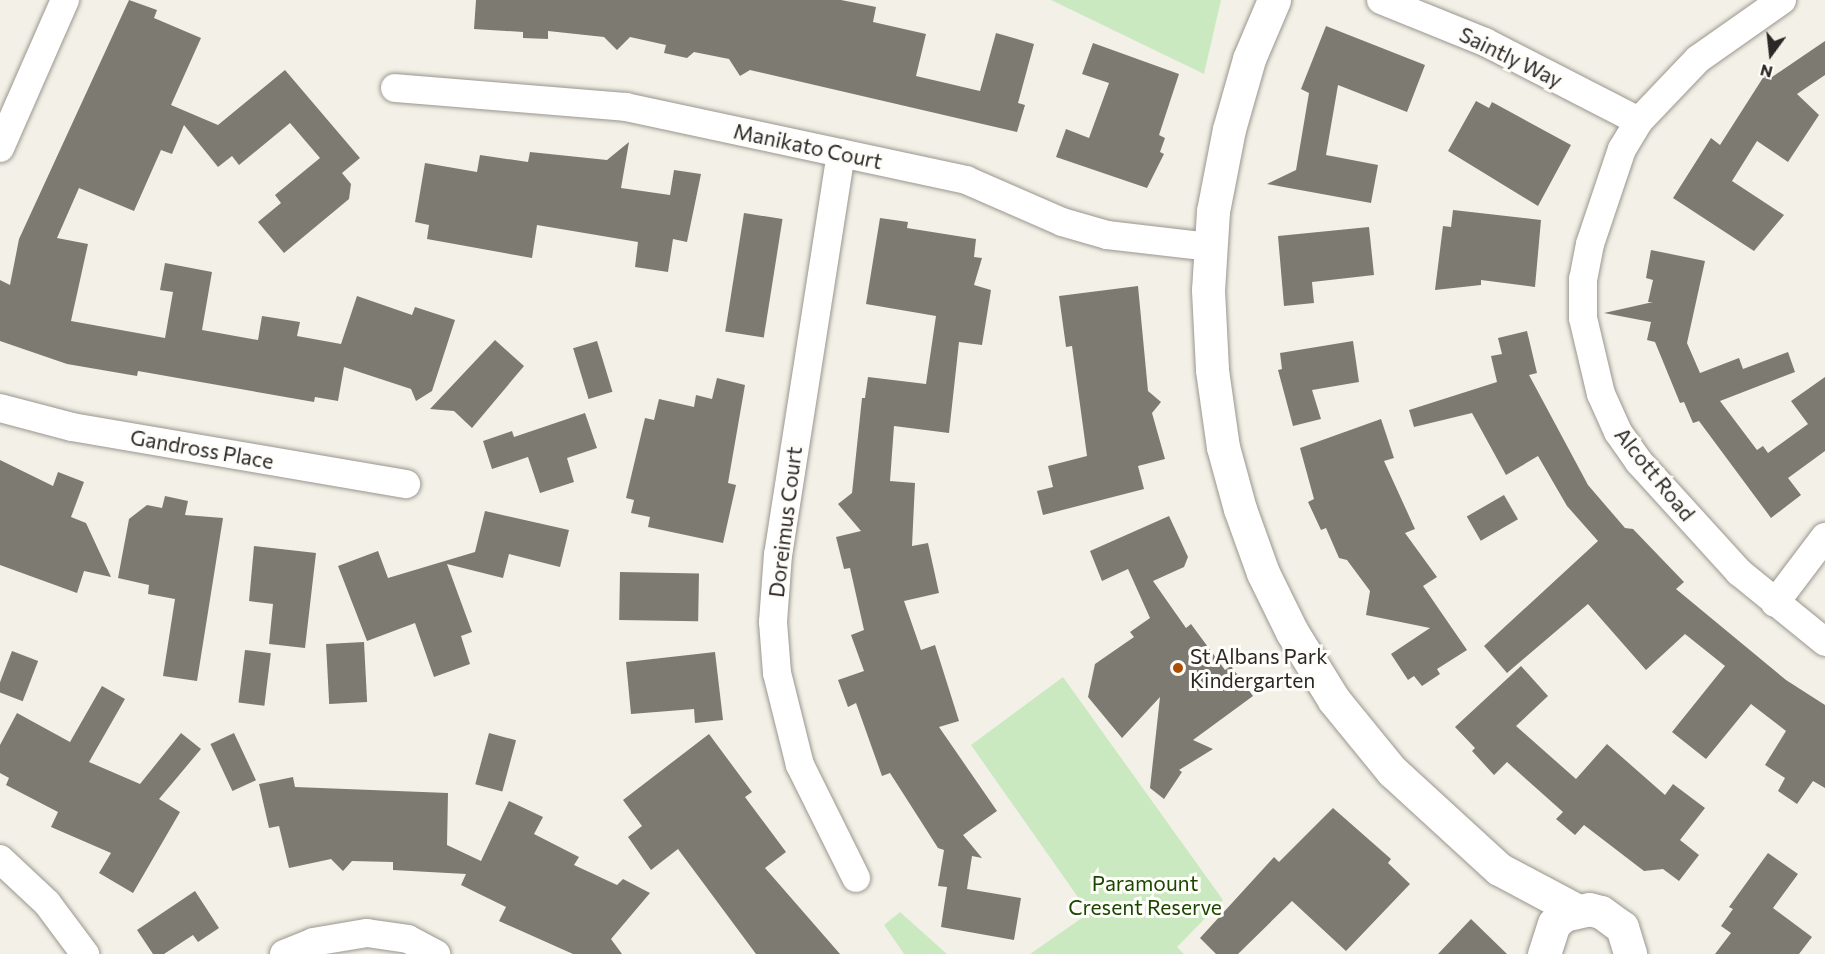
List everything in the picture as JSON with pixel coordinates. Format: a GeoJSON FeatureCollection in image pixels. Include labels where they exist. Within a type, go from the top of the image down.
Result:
{"type":"FeatureCollection","features":[{"type":"Feature","properties":{"kind":"street"},"geometry":{"type":"LineString","coordinates":[[0,148],[65,0]]}},
{"type":"Feature","properties":{"kind":"street"},"geometry":{"type":"LineString","coordinates":[[1274,0],[1249,59],[1229,129],[1211,247],[1212,370],[1223,447],[1263,573],[1334,700],[1429,809],[1499,869],[1576,910],[1601,912],[1613,918],[1628,938],[1631,953]]}},
{"type":"Feature","properties":{"kind":"street","name":"Saintly Way"},"geometry":{"type":"LineString","coordinates":[[1381,0],[1485,42],[1639,121]]}},
{"type":"Feature","properties":{"kind":"street","name":"Alcott Road"},"geometry":{"type":"LineString","coordinates":[[1782,0],[1698,59],[1639,121],[1622,149],[1590,244],[1583,279],[1590,360],[1618,432],[1640,462],[1739,572],[1825,642]]}},
{"type":"Feature","properties":{"kind":"street","name":"Manikato Court"},"geometry":{"type":"LineString","coordinates":[[395,88],[626,107],[966,180],[1062,222],[1107,235],[1211,247]]}},
{"type":"Feature","properties":{"kind":"street","name":"Doreimus Court"},"geometry":{"type":"LineString","coordinates":[[841,153],[778,554],[773,622],[777,673],[800,765],[856,878]]}},
{"type":"Feature","properties":{"kind":"street","name":"Gandross Place"},"geometry":{"type":"LineString","coordinates":[[0,408],[72,427],[406,484]]}},
{"type":"Feature","properties":{"kind":"street"},"geometry":{"type":"LineString","coordinates":[[1775,603],[1825,537]]}},
{"type":"Feature","properties":{"kind":"street"},"geometry":{"type":"LineString","coordinates":[[0,859],[47,903],[85,954]]}},
{"type":"Feature","properties":{"kind":"street"},"geometry":{"type":"LineString","coordinates":[[1499,869],[1538,924],[1544,951]]}},
{"type":"Feature","properties":{"kind":"street"},"geometry":{"type":"LineString","coordinates":[[1544,951],[1554,924],[1576,910]]}},
{"type":"Feature","properties":{"kind":"street"},"geometry":{"type":"LineString","coordinates":[[284,954],[313,942],[367,933],[408,939],[436,954]]}},
{"type":"Feature","properties":{"kind":"green space"},"geometry":{"type":"Polygon","coordinates":[[[1051,0],[1221,0],[1204,74],[1051,0]]]}},
{"type":"Feature","properties":{"kind":"green space","name":"Paramount Cresent Reserve"},"geometry":{"type":"Polygon","coordinates":[[[1063,677],[1223,900],[1177,947],[1184,954],[1030,954],[1089,913],[971,745],[1063,677]]]}},
{"type":"Feature","properties":{"kind":"green space"},"geometry":{"type":"Polygon","coordinates":[[[900,912],[947,954],[904,954],[884,925],[900,912]]]}},
{"type":"Feature","properties":{"kind":"building"},"geometry":{"type":"Polygon","coordinates":[[[129,0],[157,10],[154,18],[201,38],[171,105],[218,125],[285,70],[360,158],[342,173],[351,184],[349,199],[284,253],[258,222],[281,203],[275,195],[320,158],[290,123],[239,165],[232,156],[218,167],[184,125],[172,154],[161,150],[134,211],[79,188],[57,238],[88,244],[71,321],[165,338],[173,292],[160,290],[165,263],[212,272],[202,330],[258,340],[262,316],[300,322],[297,336],[341,344],[357,296],[412,315],[415,307],[455,320],[432,391],[416,401],[411,389],[344,367],[338,401],[315,397],[314,402],[138,371],[137,376],[67,364],[0,341],[0,280],[10,285],[19,239],[129,0]]]}},
{"type":"Feature","properties":{"kind":"building"},"geometry":{"type":"Polygon","coordinates":[[[476,0],[841,0],[876,7],[873,22],[926,34],[916,76],[980,91],[996,33],[1034,44],[1018,103],[1025,105],[1017,132],[750,70],[740,76],[729,59],[694,52],[687,58],[664,53],[666,45],[630,37],[617,50],[604,37],[548,31],[548,39],[523,38],[523,32],[474,29],[476,0]]]}},
{"type":"Feature","properties":{"kind":"building"},"geometry":{"type":"Polygon","coordinates":[[[1326,26],[1425,65],[1407,112],[1338,85],[1326,155],[1378,165],[1371,203],[1267,184],[1296,170],[1309,93],[1301,89],[1326,26]]]}},
{"type":"Feature","properties":{"kind":"building"},"geometry":{"type":"Polygon","coordinates":[[[1825,41],[1825,75],[1797,94],[1819,115],[1788,162],[1757,141],[1732,181],[1784,215],[1754,251],[1673,198],[1711,138],[1720,145],[1766,73],[1772,77],[1825,41]]]}},
{"type":"Feature","properties":{"kind":"building"},"geometry":{"type":"Polygon","coordinates":[[[1093,43],[1179,74],[1159,135],[1165,138],[1160,152],[1164,154],[1147,188],[1056,157],[1066,129],[1089,138],[1109,83],[1082,74],[1093,43]]]}},
{"type":"Feature","properties":{"kind":"building"},"geometry":{"type":"Polygon","coordinates":[[[1476,101],[1489,108],[1492,102],[1571,145],[1538,206],[1448,151],[1476,101]]]}},
{"type":"Feature","properties":{"kind":"building"},"geometry":{"type":"Polygon","coordinates":[[[629,142],[621,188],[670,195],[674,170],[701,174],[687,242],[673,239],[668,272],[635,267],[638,242],[537,225],[532,258],[427,239],[429,225],[415,222],[425,163],[477,172],[480,155],[528,162],[530,152],[607,160],[629,142]]]}},
{"type":"Feature","properties":{"kind":"building"},"geometry":{"type":"Polygon","coordinates":[[[1453,210],[1541,220],[1535,287],[1481,280],[1481,285],[1435,290],[1443,226],[1451,227],[1453,210]]]}},
{"type":"Feature","properties":{"kind":"building"},"geometry":{"type":"Polygon","coordinates":[[[744,213],[783,219],[764,338],[725,332],[744,213]]]}},
{"type":"Feature","properties":{"kind":"building"},"geometry":{"type":"Polygon","coordinates":[[[880,218],[908,222],[907,228],[976,239],[974,257],[982,258],[974,285],[991,290],[982,345],[959,342],[949,433],[894,426],[890,481],[915,483],[912,546],[928,543],[939,593],[904,601],[921,650],[935,645],[959,721],[939,727],[997,811],[963,835],[982,858],[972,856],[967,889],[1021,898],[1014,940],[941,927],[947,887],[938,886],[944,850],[938,848],[890,773],[882,776],[856,703],[848,707],[838,680],[864,671],[851,635],[864,630],[850,568],[844,569],[836,537],[861,531],[838,504],[852,493],[862,398],[865,398],[868,377],[926,384],[936,316],[866,304],[880,218]]]}},
{"type":"Feature","properties":{"kind":"building"},"geometry":{"type":"Polygon","coordinates":[[[1369,227],[1374,275],[1312,282],[1314,303],[1284,306],[1278,236],[1369,227]]]}},
{"type":"Feature","properties":{"kind":"building"},"geometry":{"type":"Polygon","coordinates":[[[1651,250],[1705,261],[1687,343],[1700,373],[1739,358],[1743,369],[1788,352],[1795,372],[1720,401],[1757,450],[1763,446],[1768,453],[1808,424],[1791,401],[1825,377],[1825,451],[1788,478],[1801,495],[1771,518],[1699,421],[1693,423],[1684,402],[1680,403],[1655,342],[1647,340],[1651,322],[1604,313],[1653,302],[1648,302],[1653,280],[1646,278],[1651,250]]]}},
{"type":"Feature","properties":{"kind":"building"},"geometry":{"type":"Polygon","coordinates":[[[1138,286],[1148,391],[1161,402],[1152,413],[1165,459],[1138,466],[1144,489],[1043,515],[1037,491],[1053,487],[1048,466],[1087,456],[1072,346],[1066,347],[1059,296],[1138,286]]]}},
{"type":"Feature","properties":{"kind":"building"},"geometry":{"type":"Polygon","coordinates":[[[1527,331],[1537,373],[1529,375],[1588,485],[1625,528],[1633,529],[1684,582],[1676,589],[1786,680],[1825,705],[1825,788],[1813,781],[1797,804],[1778,791],[1785,778],[1765,765],[1786,731],[1751,704],[1706,759],[1672,732],[1725,666],[1685,634],[1646,670],[1588,604],[1507,673],[1484,646],[1598,541],[1567,506],[1538,456],[1506,475],[1472,413],[1414,427],[1409,410],[1497,382],[1491,356],[1502,354],[1498,338],[1527,331]]]}},
{"type":"Feature","properties":{"kind":"building"},"geometry":{"type":"Polygon","coordinates":[[[495,340],[524,366],[472,428],[454,411],[430,409],[495,340]]]}},
{"type":"Feature","properties":{"kind":"building"},"geometry":{"type":"Polygon","coordinates":[[[597,341],[612,392],[589,399],[573,348],[597,341]]]}},
{"type":"Feature","properties":{"kind":"building"},"geometry":{"type":"Polygon","coordinates":[[[1353,341],[1359,382],[1312,390],[1321,419],[1293,426],[1278,370],[1282,369],[1280,353],[1353,341]]]}},
{"type":"Feature","properties":{"kind":"building"},"geometry":{"type":"Polygon","coordinates":[[[717,378],[745,385],[728,483],[736,485],[723,543],[648,527],[650,517],[631,513],[634,500],[626,498],[645,418],[654,420],[659,399],[694,407],[696,395],[712,399],[717,378]]]}},
{"type":"Feature","properties":{"kind":"building"},"geometry":{"type":"Polygon","coordinates":[[[585,413],[597,448],[567,458],[574,482],[540,493],[528,457],[492,469],[483,441],[512,431],[514,437],[585,413]]]}},
{"type":"Feature","properties":{"kind":"building"},"geometry":{"type":"Polygon","coordinates":[[[1381,419],[1394,458],[1384,461],[1415,529],[1405,533],[1437,577],[1423,586],[1467,650],[1437,669],[1440,674],[1422,686],[1414,676],[1408,680],[1391,654],[1430,628],[1366,615],[1370,591],[1347,560],[1339,558],[1326,528],[1321,530],[1308,502],[1314,499],[1300,448],[1381,419]]]}},
{"type":"Feature","properties":{"kind":"building"},"geometry":{"type":"Polygon","coordinates":[[[0,460],[53,486],[58,472],[84,482],[71,517],[86,523],[111,577],[84,571],[77,593],[0,565],[0,460]]]}},
{"type":"Feature","properties":{"kind":"building"},"geometry":{"type":"Polygon","coordinates":[[[1504,495],[1518,519],[1481,541],[1467,516],[1504,495]]]}},
{"type":"Feature","properties":{"kind":"building"},"geometry":{"type":"Polygon","coordinates":[[[165,496],[188,501],[185,515],[223,518],[197,681],[163,676],[175,599],[148,594],[149,585],[118,578],[129,519],[147,505],[162,508],[165,496]]]}},
{"type":"Feature","properties":{"kind":"building"},"geometry":{"type":"Polygon","coordinates":[[[485,511],[569,530],[560,567],[509,554],[503,578],[447,564],[472,632],[461,636],[470,664],[434,677],[415,623],[367,641],[338,566],[378,551],[388,578],[475,552],[485,511]]]}},
{"type":"Feature","properties":{"kind":"building"},"geometry":{"type":"Polygon","coordinates":[[[1169,516],[1188,557],[1184,567],[1153,581],[1186,628],[1191,624],[1225,670],[1231,666],[1253,696],[1193,740],[1213,749],[1179,770],[1182,772],[1164,799],[1150,788],[1160,697],[1122,738],[1088,697],[1095,664],[1134,637],[1130,632],[1150,618],[1128,569],[1102,581],[1090,551],[1169,516]]]}},
{"type":"Feature","properties":{"kind":"building"},"geometry":{"type":"Polygon","coordinates":[[[254,546],[316,553],[305,648],[269,644],[273,604],[249,601],[254,546]]]}},
{"type":"Feature","properties":{"kind":"building"},"geometry":{"type":"Polygon","coordinates":[[[620,572],[699,573],[698,621],[619,620],[620,572]]]}},
{"type":"Feature","properties":{"kind":"building"},"geometry":{"type":"Polygon","coordinates":[[[364,642],[367,702],[329,704],[326,644],[364,642]]]}},
{"type":"Feature","properties":{"kind":"building"},"geometry":{"type":"Polygon","coordinates":[[[245,650],[271,653],[264,706],[239,703],[245,650]]]}},
{"type":"Feature","properties":{"kind":"building"},"geometry":{"type":"Polygon","coordinates":[[[12,651],[38,661],[23,701],[0,692],[0,682],[12,651]]]}},
{"type":"Feature","properties":{"kind":"building"},"geometry":{"type":"Polygon","coordinates":[[[715,652],[723,720],[695,723],[694,709],[631,714],[626,662],[715,652]]]}},
{"type":"Feature","properties":{"kind":"building"},"geometry":{"type":"Polygon","coordinates":[[[1521,666],[1548,696],[1516,726],[1576,779],[1607,744],[1665,795],[1673,784],[1705,808],[1680,840],[1699,855],[1679,881],[1663,869],[1644,871],[1584,825],[1575,835],[1556,819],[1563,812],[1507,762],[1494,775],[1472,751],[1475,748],[1455,727],[1521,666]]]}},
{"type":"Feature","properties":{"kind":"building"},"geometry":{"type":"Polygon","coordinates":[[[102,686],[125,699],[89,762],[140,784],[181,733],[201,749],[159,799],[180,812],[133,893],[99,873],[111,853],[51,827],[58,812],[6,785],[9,778],[0,773],[0,745],[17,713],[70,742],[102,686]]]}},
{"type":"Feature","properties":{"kind":"building"},"geometry":{"type":"Polygon","coordinates":[[[234,733],[256,780],[232,791],[210,744],[234,733]]]}},
{"type":"Feature","properties":{"kind":"building"},"geometry":{"type":"Polygon","coordinates":[[[489,733],[516,740],[502,791],[475,784],[489,733]]]}},
{"type":"Feature","properties":{"kind":"building"},"geometry":{"type":"Polygon","coordinates":[[[709,734],[752,792],[745,797],[786,852],[765,868],[840,954],[756,954],[678,849],[651,870],[628,837],[642,826],[623,800],[709,734]]]}},
{"type":"Feature","properties":{"kind":"building"},"geometry":{"type":"Polygon","coordinates":[[[293,777],[295,787],[448,793],[447,845],[481,861],[509,801],[543,817],[534,834],[579,857],[574,865],[617,885],[623,879],[650,893],[611,939],[622,954],[573,954],[499,921],[506,907],[461,885],[466,874],[393,870],[393,862],[352,861],[343,871],[331,859],[289,868],[279,826],[269,828],[259,784],[293,777]]]}},
{"type":"Feature","properties":{"kind":"building"},"geometry":{"type":"Polygon","coordinates":[[[1333,808],[1391,859],[1388,863],[1410,884],[1346,951],[1292,901],[1238,954],[1216,954],[1200,938],[1274,857],[1279,862],[1333,808]]]}},
{"type":"Feature","properties":{"kind":"building"},"geometry":{"type":"Polygon","coordinates":[[[1768,853],[1798,874],[1773,908],[1812,937],[1799,954],[1715,954],[1731,933],[1721,926],[1733,909],[1729,907],[1768,853]]]}},
{"type":"Feature","properties":{"kind":"building"},"geometry":{"type":"Polygon","coordinates":[[[195,891],[219,928],[198,942],[193,935],[164,954],[153,954],[137,930],[195,891]]]}},
{"type":"Feature","properties":{"kind":"building"},"geometry":{"type":"Polygon","coordinates":[[[1471,919],[1507,954],[1438,954],[1471,919]]]}},
{"type":"Feature","properties":{"kind":"place","name":"St Albans Park Kindergarten"},"geometry":{"type":"Point","coordinates":[1178,668]}}]}
